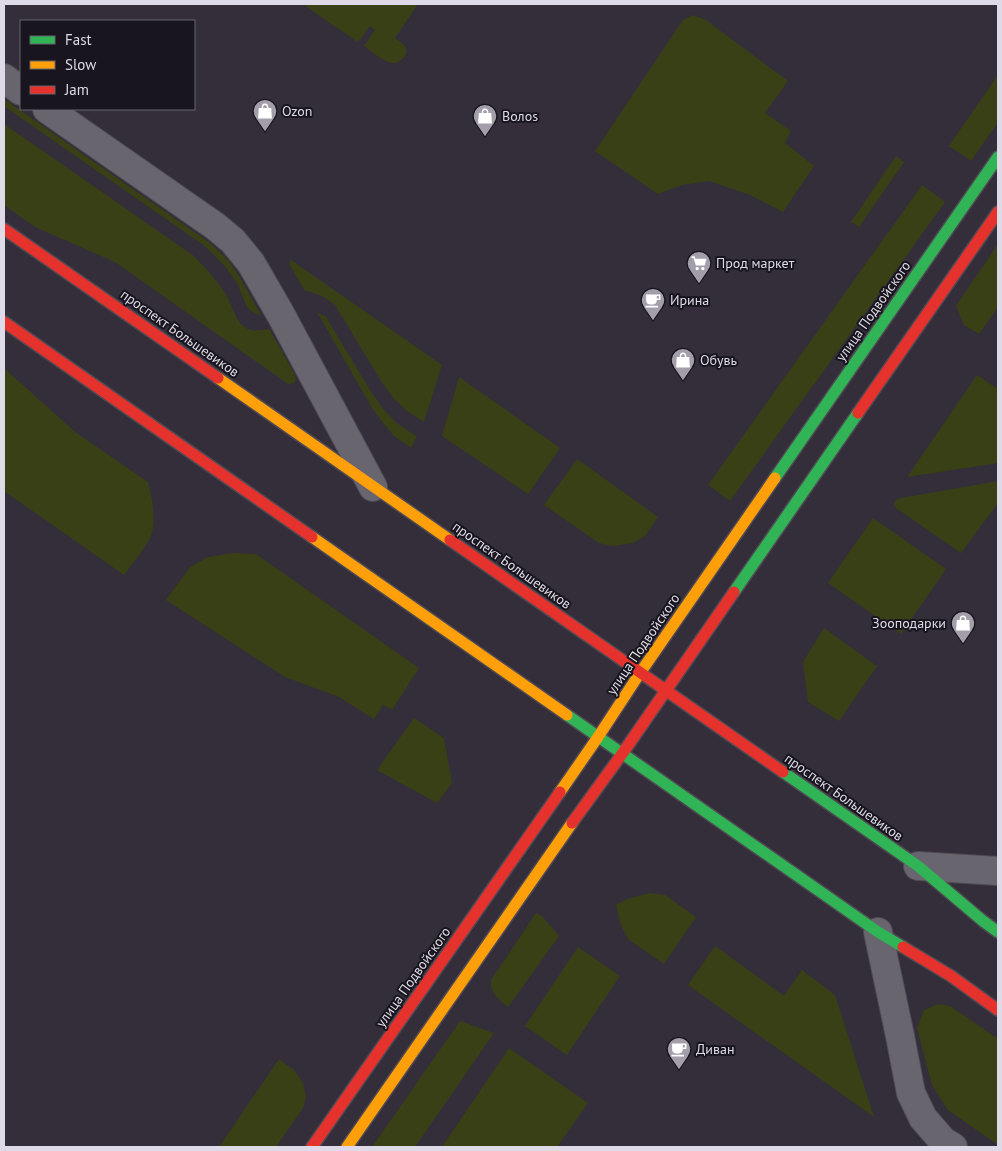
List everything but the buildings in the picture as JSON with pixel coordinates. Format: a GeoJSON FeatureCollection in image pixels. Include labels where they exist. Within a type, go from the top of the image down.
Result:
{"type":"FeatureCollection","features":[{"type":"Feature","properties":{"kind":"main road","name":"улица Подвойского"},"geometry":{"type":"LineString","coordinates":[[312,1147],[598,737],[640,673],[998,157]]}},
{"type":"Feature","properties":{"kind":"main road"},"geometry":{"type":"LineString","coordinates":[[347,1147],[998,212]]}},
{"type":"Feature","properties":{"kind":"main road","name":"проспект Большевиков"},"geometry":{"type":"LineString","coordinates":[[4,229],[918,866],[998,932]]}},
{"type":"Feature","properties":{"kind":"main road"},"geometry":{"type":"LineString","coordinates":[[4,322],[878,932],[951,976],[998,1010]]}},
{"type":"Feature","properties":{"kind":"street"},"geometry":{"type":"LineString","coordinates":[[4,78],[20,90]]}},
{"type":"Feature","properties":{"kind":"street"},"geometry":{"type":"LineString","coordinates":[[48,110],[233,241],[251,263],[281,315],[374,486]]}},
{"type":"Feature","properties":{"kind":"street"},"geometry":{"type":"LineString","coordinates":[[918,866],[998,871]]}},
{"type":"Feature","properties":{"kind":"street"},"geometry":{"type":"LineString","coordinates":[[878,932],[911,1092],[923,1118],[952,1147]]}},
{"type":"Feature","properties":{"kind":"green space"},"geometry":{"type":"Polygon","coordinates":[[[307,4],[418,4],[395,38],[405,47],[406,54],[404,58],[391,63],[364,46],[375,30],[370,26],[358,42],[305,6],[307,4]]]}},
{"type":"Feature","properties":{"kind":"green space"},"geometry":{"type":"Polygon","coordinates":[[[693,15],[706,20],[788,81],[765,113],[791,131],[785,143],[814,166],[783,212],[750,195],[709,181],[682,185],[658,194],[595,151],[683,20],[693,15]]]}},
{"type":"Feature","properties":{"kind":"green space"},"geometry":{"type":"Polygon","coordinates":[[[998,75],[998,122],[971,161],[949,146],[998,75]]]}},
{"type":"Feature","properties":{"kind":"green space"},"geometry":{"type":"Polygon","coordinates":[[[4,99],[210,243],[228,260],[261,315],[254,313],[247,307],[237,283],[224,265],[206,247],[4,106],[4,99]]]}},
{"type":"Feature","properties":{"kind":"green space"},"geometry":{"type":"Polygon","coordinates":[[[4,124],[194,256],[221,287],[237,319],[246,328],[251,330],[269,329],[294,373],[296,379],[294,383],[288,384],[115,262],[35,227],[4,205],[4,124]]]}},
{"type":"Feature","properties":{"kind":"green space"},"geometry":{"type":"Polygon","coordinates":[[[896,156],[904,162],[859,227],[851,222],[896,156]]]}},
{"type":"Feature","properties":{"kind":"green space"},"geometry":{"type":"Polygon","coordinates":[[[922,185],[945,202],[730,501],[708,485],[922,185]]]}},
{"type":"Feature","properties":{"kind":"green space"},"geometry":{"type":"Polygon","coordinates":[[[998,244],[998,307],[979,334],[964,325],[956,306],[998,244]]]}},
{"type":"Feature","properties":{"kind":"green space"},"geometry":{"type":"Polygon","coordinates":[[[291,260],[442,365],[424,422],[407,411],[395,400],[383,384],[335,305],[321,296],[305,291],[289,264],[291,260]]]}},
{"type":"Feature","properties":{"kind":"green space"},"geometry":{"type":"Polygon","coordinates":[[[317,312],[326,317],[384,410],[397,423],[417,437],[411,448],[394,436],[372,408],[317,312]]]}},
{"type":"Feature","properties":{"kind":"green space"},"geometry":{"type":"Polygon","coordinates":[[[4,368],[75,432],[148,482],[154,519],[152,533],[124,575],[4,491],[4,368]]]}},
{"type":"Feature","properties":{"kind":"green space"},"geometry":{"type":"Polygon","coordinates":[[[977,375],[998,389],[998,463],[907,477],[977,375]]]}},
{"type":"Feature","properties":{"kind":"green space"},"geometry":{"type":"Polygon","coordinates":[[[459,377],[560,448],[528,494],[442,436],[459,377]]]}},
{"type":"Feature","properties":{"kind":"green space"},"geometry":{"type":"Polygon","coordinates":[[[577,459],[658,517],[645,536],[633,543],[612,546],[599,543],[544,505],[577,459]]]}},
{"type":"Feature","properties":{"kind":"green space"},"geometry":{"type":"Polygon","coordinates":[[[998,481],[998,503],[961,553],[896,508],[894,503],[901,498],[998,481]]]}},
{"type":"Feature","properties":{"kind":"green space"},"geometry":{"type":"Polygon","coordinates":[[[873,518],[946,569],[901,634],[828,583],[873,518]]]}},
{"type":"Feature","properties":{"kind":"green space"},"geometry":{"type":"Polygon","coordinates":[[[233,553],[256,554],[419,668],[392,710],[383,705],[374,719],[339,697],[285,677],[166,600],[190,567],[208,557],[233,553]]]}},
{"type":"Feature","properties":{"kind":"green space"},"geometry":{"type":"Polygon","coordinates":[[[824,628],[877,666],[839,721],[808,702],[803,662],[824,628]]]}},
{"type":"Feature","properties":{"kind":"green space"},"geometry":{"type":"Polygon","coordinates":[[[414,718],[444,738],[452,783],[437,803],[377,770],[414,718]]]}},
{"type":"Feature","properties":{"kind":"green space"},"geometry":{"type":"Polygon","coordinates":[[[650,893],[665,895],[696,917],[664,964],[628,939],[620,923],[616,905],[627,899],[650,893]]]}},
{"type":"Feature","properties":{"kind":"green space"},"geometry":{"type":"Polygon","coordinates":[[[536,913],[542,916],[559,936],[508,1007],[493,992],[491,980],[536,913]]]}},
{"type":"Feature","properties":{"kind":"green space"},"geometry":{"type":"Polygon","coordinates":[[[715,946],[784,996],[802,970],[835,995],[874,1117],[688,985],[715,946]]]}},
{"type":"Feature","properties":{"kind":"green space"},"geometry":{"type":"Polygon","coordinates":[[[578,947],[620,976],[567,1055],[525,1026],[578,947]]]}},
{"type":"Feature","properties":{"kind":"green space"},"geometry":{"type":"Polygon","coordinates":[[[938,1004],[950,1006],[998,1039],[998,1145],[948,1110],[932,1085],[917,1028],[924,1010],[938,1004]]]}},
{"type":"Feature","properties":{"kind":"green space"},"geometry":{"type":"Polygon","coordinates":[[[460,1021],[494,1033],[415,1147],[372,1147],[460,1021]]]}},
{"type":"Feature","properties":{"kind":"green space"},"geometry":{"type":"Polygon","coordinates":[[[509,1048],[588,1103],[557,1147],[442,1147],[509,1048]]]}},
{"type":"Feature","properties":{"kind":"green space"},"geometry":{"type":"Polygon","coordinates":[[[279,1059],[294,1070],[303,1083],[306,1097],[303,1108],[276,1147],[219,1147],[279,1059]]]}},
{"type":"Feature","properties":{"kind":"traffic: fast"},"geometry":{"type":"LineString","coordinates":[[775,478],[998,157]]}},
{"type":"Feature","properties":{"kind":"traffic: fast"},"geometry":{"type":"LineString","coordinates":[[734,592],[858,413]]}},
{"type":"Feature","properties":{"kind":"traffic: fast"},"geometry":{"type":"LineString","coordinates":[[567,715],[878,932],[903,947]]}},
{"type":"Feature","properties":{"kind":"traffic: fast"},"geometry":{"type":"LineString","coordinates":[[783,772],[918,866],[998,932]]}},
{"type":"Feature","properties":{"kind":"traffic: slow"},"geometry":{"type":"LineString","coordinates":[[218,378],[450,540]]}},
{"type":"Feature","properties":{"kind":"traffic: slow"},"geometry":{"type":"LineString","coordinates":[[560,792],[775,478]]}},
{"type":"Feature","properties":{"kind":"traffic: slow"},"geometry":{"type":"LineString","coordinates":[[312,537],[567,715]]}},
{"type":"Feature","properties":{"kind":"traffic: slow"},"geometry":{"type":"LineString","coordinates":[[347,1147],[572,823]]}},
{"type":"Feature","properties":{"kind":"traffic: jam"},"geometry":{"type":"LineString","coordinates":[[858,413],[998,212]]}},
{"type":"Feature","properties":{"kind":"traffic: jam"},"geometry":{"type":"LineString","coordinates":[[4,229],[218,378]]}},
{"type":"Feature","properties":{"kind":"traffic: jam"},"geometry":{"type":"LineString","coordinates":[[4,322],[312,537]]}},
{"type":"Feature","properties":{"kind":"traffic: jam"},"geometry":{"type":"LineString","coordinates":[[450,540],[783,772]]}},
{"type":"Feature","properties":{"kind":"traffic: jam"},"geometry":{"type":"LineString","coordinates":[[572,823],[734,592]]}},
{"type":"Feature","properties":{"kind":"traffic: jam"},"geometry":{"type":"LineString","coordinates":[[312,1147],[560,792]]}},
{"type":"Feature","properties":{"kind":"traffic: jam"},"geometry":{"type":"LineString","coordinates":[[903,947],[951,976],[998,1010]]}},
{"type":"Feature","properties":{"kind":"place","name":"Ozon"},"geometry":{"type":"Point","coordinates":[265,132]}},
{"type":"Feature","properties":{"kind":"place","name":"Волоs"},"geometry":{"type":"Point","coordinates":[485,137]}},
{"type":"Feature","properties":{"kind":"place","name":"Прод маркет"},"geometry":{"type":"Point","coordinates":[699,284]}},
{"type":"Feature","properties":{"kind":"place","name":"Ирина"},"geometry":{"type":"Point","coordinates":[653,321]}},
{"type":"Feature","properties":{"kind":"place","name":"Обувь"},"geometry":{"type":"Point","coordinates":[683,381]}},
{"type":"Feature","properties":{"kind":"place","name":"Зооподарки"},"geometry":{"type":"Point","coordinates":[963,644]}},
{"type":"Feature","properties":{"kind":"place","name":"Диван"},"geometry":{"type":"Point","coordinates":[679,1070]}}]}
